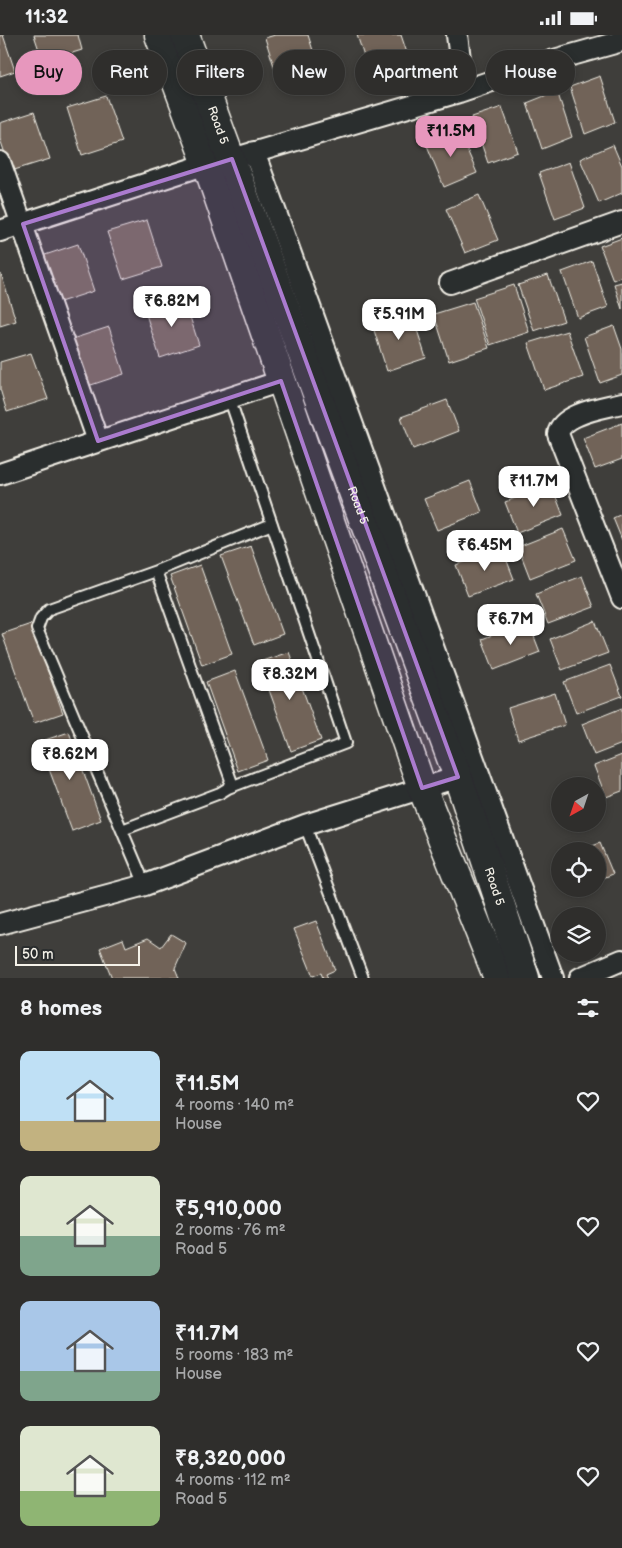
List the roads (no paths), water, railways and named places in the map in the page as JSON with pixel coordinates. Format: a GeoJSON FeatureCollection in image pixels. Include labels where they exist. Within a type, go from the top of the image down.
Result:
{"type":"FeatureCollection","features":[{"type":"Feature","properties":{"kind":"street","name":"Road 5"},"geometry":{"type":"LineString","coordinates":[[159,35],[231,158],[281,381],[422,788],[498,978]]}},
{"type":"Feature","properties":{"kind":"street","name":"Road 5"},"geometry":{"type":"LineString","coordinates":[[185,35],[458,777],[525,978]]}},
{"type":"Feature","properties":{"kind":"street"},"geometry":{"type":"LineString","coordinates":[[457,35],[459,50]]}},
{"type":"Feature","properties":{"kind":"street"},"geometry":{"type":"LineString","coordinates":[[476,86],[554,60],[622,41]]}},
{"type":"Feature","properties":{"kind":"street"},"geometry":{"type":"LineString","coordinates":[[0,231],[231,158],[449,95]]}},
{"type":"Feature","properties":{"kind":"street"},"geometry":{"type":"LineString","coordinates":[[231,158],[553,978]]}},
{"type":"Feature","properties":{"kind":"street"},"geometry":{"type":"LineString","coordinates":[[0,162],[98,441]]}},
{"type":"Feature","properties":{"kind":"street"},"geometry":{"type":"LineString","coordinates":[[450,283],[622,221]]}},
{"type":"Feature","properties":{"kind":"street"},"geometry":{"type":"LineString","coordinates":[[1,469],[98,441],[281,381]]}},
{"type":"Feature","properties":{"kind":"street"},"geometry":{"type":"LineString","coordinates":[[622,403],[568,419],[560,425],[558,434],[622,598]]}},
{"type":"Feature","properties":{"kind":"street"},"geometry":{"type":"LineString","coordinates":[[0,924],[145,885],[305,825],[458,777]]}},
{"type":"Feature","properties":{"kind":"street"},"geometry":{"type":"LineString","coordinates":[[580,978],[622,960]]}},
{"type":"Feature","properties":{"kind":"lane"},"geometry":{"type":"LineString","coordinates":[[122,830],[346,743],[229,397]]}},
{"type":"Feature","properties":{"kind":"lane"},"geometry":{"type":"LineString","coordinates":[[145,885],[37,629],[40,618],[49,609],[156,571],[272,524]]}},
{"type":"Feature","properties":{"kind":"lane"},"geometry":{"type":"LineString","coordinates":[[156,571],[231,780],[228,788]]}},
{"type":"Feature","properties":{"kind":"lane"},"geometry":{"type":"LineString","coordinates":[[305,825],[363,978]]}}]}
